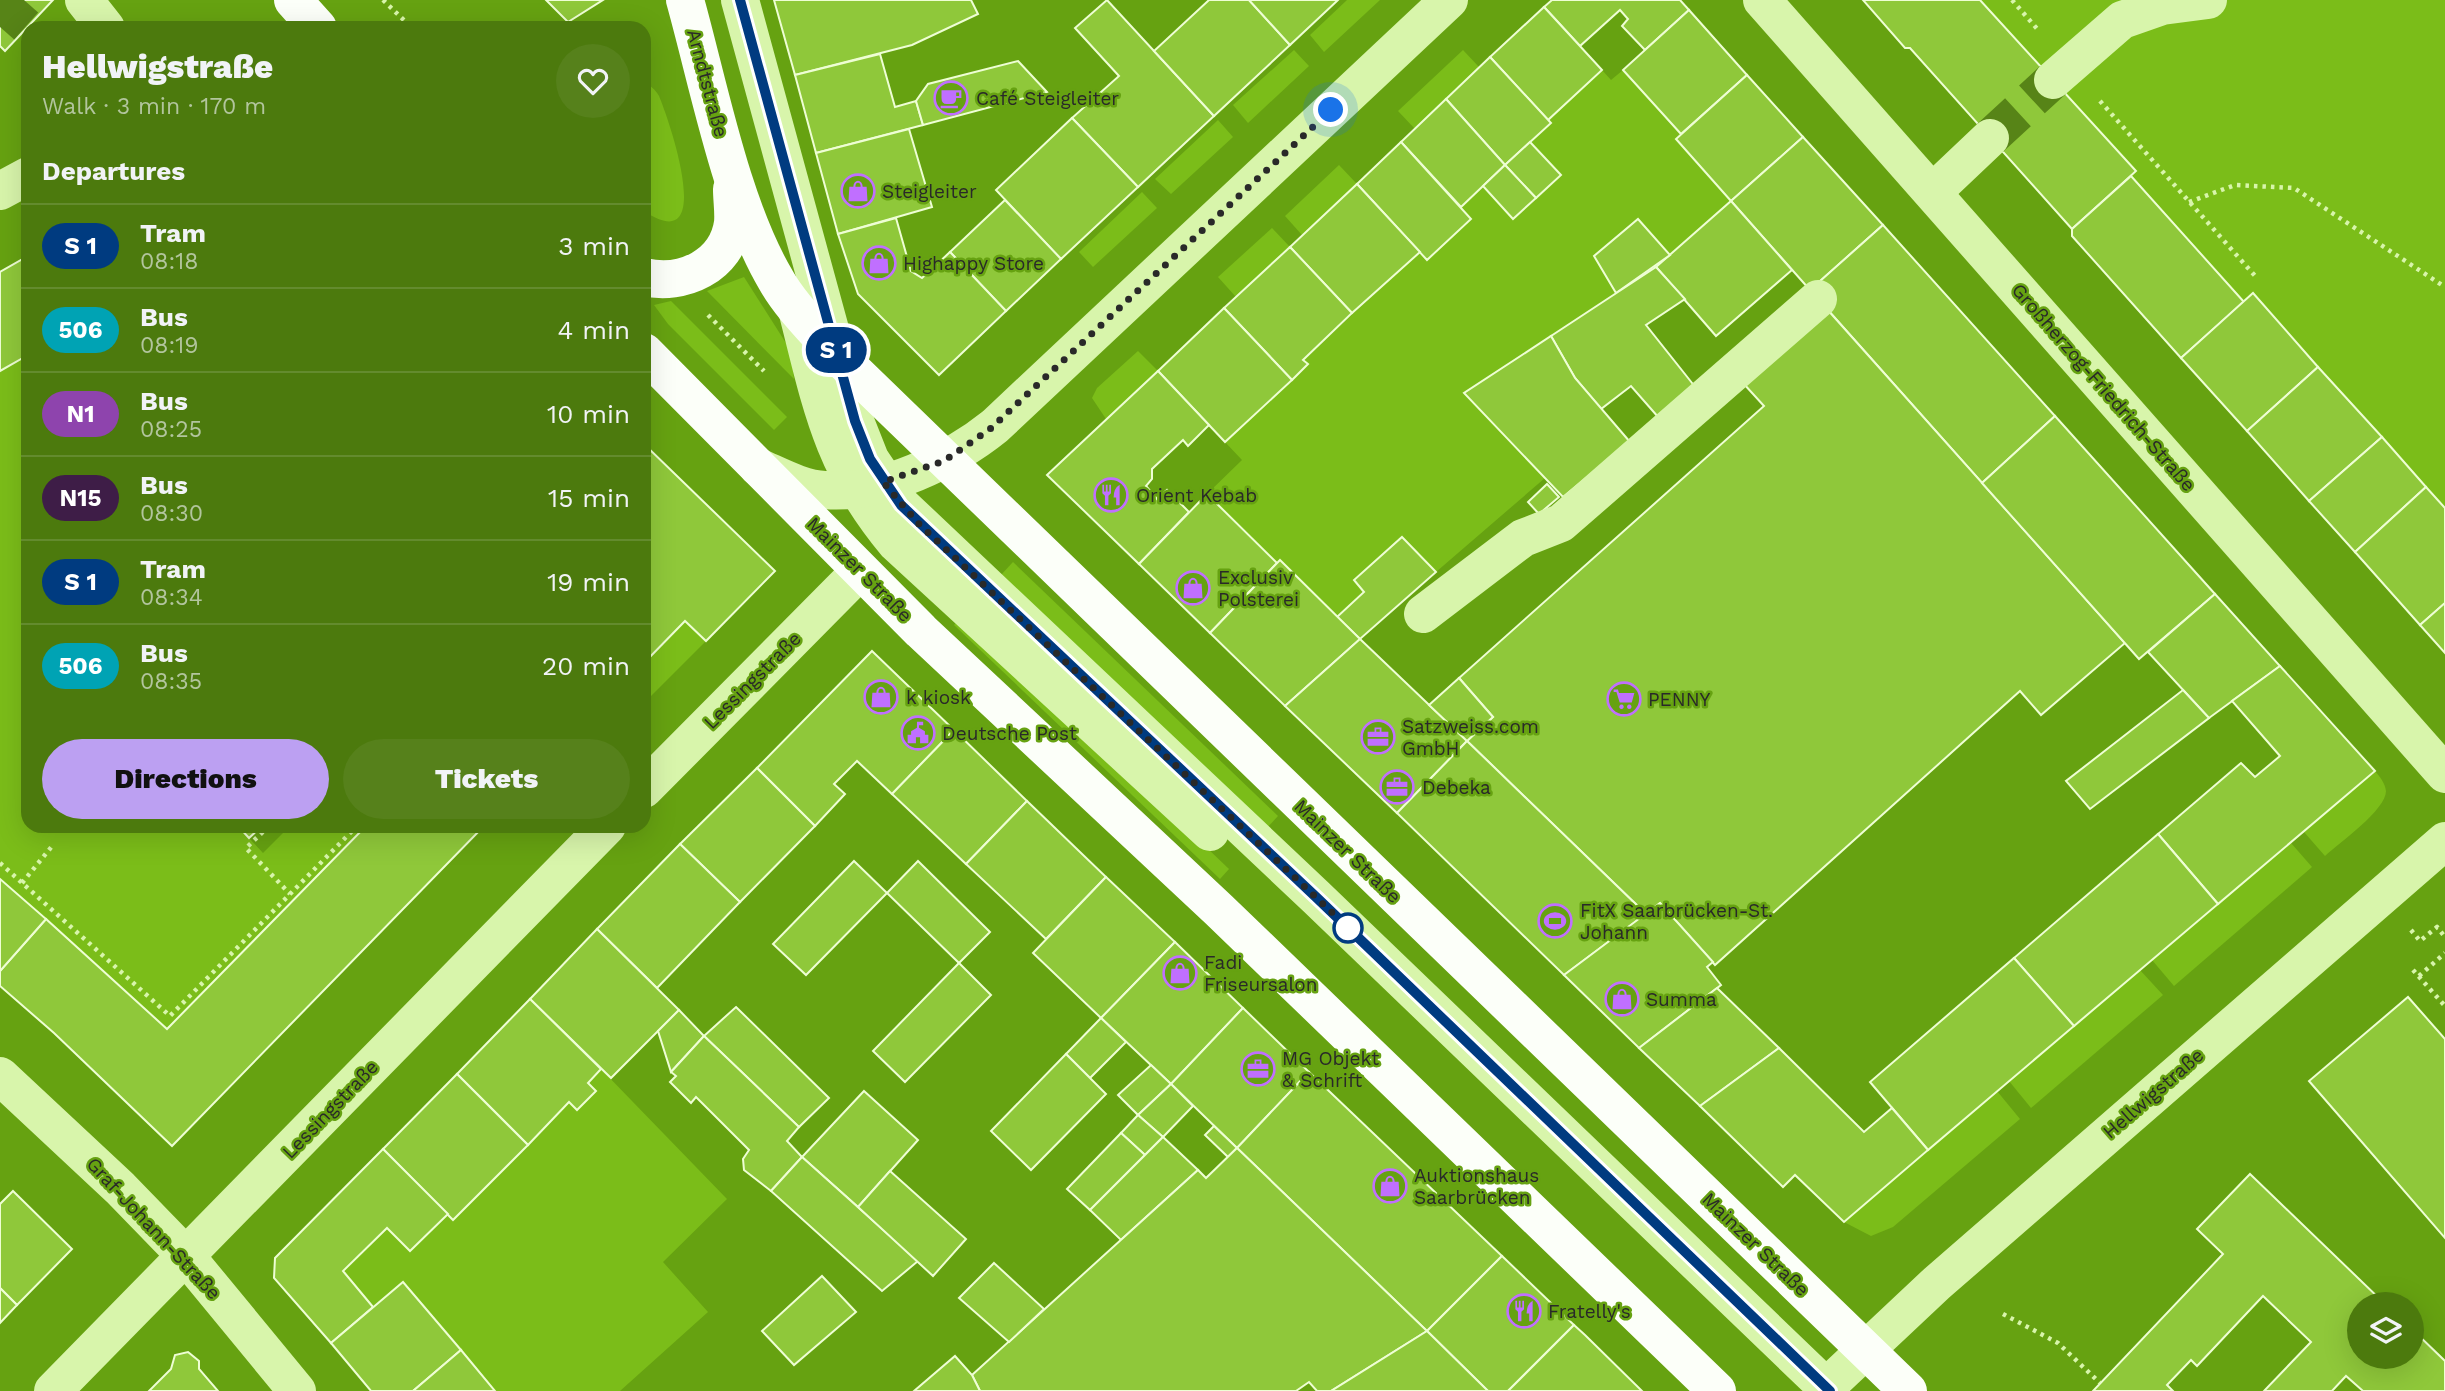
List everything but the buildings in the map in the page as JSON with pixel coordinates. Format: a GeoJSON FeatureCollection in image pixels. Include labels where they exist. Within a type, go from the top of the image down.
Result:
{"type":"FeatureCollection","features":[{"type":"Feature","properties":{"kind":"main road","name":"Arndtstraße"},"geometry":{"type":"LineString","coordinates":[[685,0],[731,167],[759,246],[777,282],[795,304]]}},
{"type":"Feature","properties":{"kind":"main road","name":"Arndtstraße"},"geometry":{"type":"LineString","coordinates":[[651,278],[659,280],[698,272],[716,260],[727,243],[733,222],[731,167]]}},
{"type":"Feature","properties":{"kind":"main road","name":"Mainzer Straße"},"geometry":{"type":"LineString","coordinates":[[795,304],[837,355],[944,461],[1908,1391]]}},
{"type":"Feature","properties":{"kind":"main road","name":"Mainzer Straße"},"geometry":{"type":"LineString","coordinates":[[651,359],[860,570],[1219,910],[1717,1391]]}},
{"type":"Feature","properties":{"kind":"street"},"geometry":{"type":"LineString","coordinates":[[84,0],[100,21]]}},
{"type":"Feature","properties":{"kind":"street"},"geometry":{"type":"LineString","coordinates":[[714,0],[830,435],[869,485]]}},
{"type":"Feature","properties":{"kind":"street"},"geometry":{"type":"LineString","coordinates":[[740,0],[855,421],[869,485],[896,543],[1818,1390]]}},
{"type":"Feature","properties":{"kind":"street"},"geometry":{"type":"LineString","coordinates":[[758,467],[798,484],[824,490],[869,485],[944,461],[995,426],[1449,0]]}},
{"type":"Feature","properties":{"kind":"street","name":"Großherzog-Friedrich-Straße"},"geometry":{"type":"LineString","coordinates":[[1762,0],[2445,774]]}},
{"type":"Feature","properties":{"kind":"street"},"geometry":{"type":"LineString","coordinates":[[2061,73],[2122,20],[2162,6],[2208,0]]}},
{"type":"Feature","properties":{"kind":"street"},"geometry":{"type":"LineString","coordinates":[[1933,192],[1990,138]]}},
{"type":"Feature","properties":{"kind":"street"},"geometry":{"type":"LineString","coordinates":[[0,191],[21,180]]}},
{"type":"Feature","properties":{"kind":"street"},"geometry":{"type":"LineString","coordinates":[[1423,614],[1523,538],[1560,523],[1818,299]]}},
{"type":"Feature","properties":{"kind":"street","name":"Lessingstraße"},"geometry":{"type":"LineString","coordinates":[[651,782],[860,570]]}},
{"type":"Feature","properties":{"kind":"street","name":"Lessingstraße"},"geometry":{"type":"LineString","coordinates":[[53,1391],[600,833]]}},
{"type":"Feature","properties":{"kind":"street","name":"Hellwigstraße"},"geometry":{"type":"LineString","coordinates":[[1818,1390],[1945,1276],[2438,862]]}},
{"type":"Feature","properties":{"kind":"street","name":"Graf-Johann-Straße"},"geometry":{"type":"LineString","coordinates":[[0,1076],[120,1188],[185,1255],[297,1391]]}},
{"type":"Feature","properties":{"kind":"path"},"geometry":{"type":"LineString","coordinates":[[383,0],[405,21]]}},
{"type":"Feature","properties":{"kind":"path"},"geometry":{"type":"LineString","coordinates":[[2012,0],[2061,73],[2189,202],[2256,277]]}},
{"type":"Feature","properties":{"kind":"path"},"geometry":{"type":"LineString","coordinates":[[2189,202],[2235,185],[2294,188],[2445,286]]}},
{"type":"Feature","properties":{"kind":"path"},"geometry":{"type":"LineString","coordinates":[[705,313],[772,380]]}},
{"type":"Feature","properties":{"kind":"path"},"geometry":{"type":"LineString","coordinates":[[262,833],[246,848],[290,894]]}},
{"type":"Feature","properties":{"kind":"path"},"geometry":{"type":"LineString","coordinates":[[0,863],[170,1016],[350,833]]}},
{"type":"Feature","properties":{"kind":"path"},"geometry":{"type":"LineString","coordinates":[[22,883],[53,845]]}},
{"type":"Feature","properties":{"kind":"path"},"geometry":{"type":"LineString","coordinates":[[2410,929],[2420,941],[2437,928],[2445,937]]}},
{"type":"Feature","properties":{"kind":"path"},"geometry":{"type":"LineString","coordinates":[[2419,976],[2445,953]]}},
{"type":"Feature","properties":{"kind":"path"},"geometry":{"type":"LineString","coordinates":[[2413,970],[2445,1006]]}},
{"type":"Feature","properties":{"kind":"path"},"geometry":{"type":"LineString","coordinates":[[2003,1314],[2058,1343],[2100,1383]]}},
{"type":"Feature","properties":{"kind":"green space"},"geometry":{"type":"Polygon","coordinates":[[[1347,0],[1380,0],[1324,52],[1310,35],[1347,0]]]}},
{"type":"Feature","properties":{"kind":"green space"},"geometry":{"type":"Polygon","coordinates":[[[1980,0],[2445,0],[2445,508],[2253,294],[2244,302],[2131,176],[2135,171],[1980,0]]]}},
{"type":"Feature","properties":{"kind":"green space"},"geometry":{"type":"Polygon","coordinates":[[[1294,50],[1309,66],[1248,123],[1233,105],[1294,50]]]}},
{"type":"Feature","properties":{"kind":"green space"},"geometry":{"type":"Polygon","coordinates":[[[1463,50],[1479,67],[1415,129],[1398,111],[1463,50]]]}},
{"type":"Feature","properties":{"kind":"green space"},"geometry":{"type":"Polygon","coordinates":[[[1602,70],[1611,80],[1623,70],[1681,134],[1676,139],[1731,201],[1670,255],[1594,256],[1616,293],[1545,478],[1436,572],[1402,537],[1354,580],[1364,592],[1337,617],[1280,560],[1277,563],[1207,494],[1242,460],[1225,442],[1307,365],[1303,360],[1420,252],[1427,260],[1471,219],[1461,207],[1483,186],[1514,219],[1561,176],[1530,142],[1551,123],[1548,120],[1602,70]]]}},
{"type":"Feature","properties":{"kind":"green space"},"geometry":{"type":"Polygon","coordinates":[[[651,87],[659,96],[672,132],[683,182],[684,203],[679,217],[666,221],[651,214],[651,87]]]}},
{"type":"Feature","properties":{"kind":"green space"},"geometry":{"type":"Polygon","coordinates":[[[1218,120],[1233,137],[1171,194],[1155,179],[1218,120]]]}},
{"type":"Feature","properties":{"kind":"green space"},"geometry":{"type":"Polygon","coordinates":[[[1339,165],[1357,184],[1302,235],[1285,216],[1339,165]]]}},
{"type":"Feature","properties":{"kind":"green space"},"geometry":{"type":"Polygon","coordinates":[[[1142,192],[1157,208],[1093,267],[1079,252],[1142,192]]]}},
{"type":"Feature","properties":{"kind":"green space"},"geometry":{"type":"Polygon","coordinates":[[[1272,228],[1290,247],[1236,297],[1218,277],[1272,228]]]}},
{"type":"Feature","properties":{"kind":"green space"},"geometry":{"type":"Polygon","coordinates":[[[744,277],[791,351],[794,379],[707,291],[744,277]]]}},
{"type":"Feature","properties":{"kind":"green space"},"geometry":{"type":"Polygon","coordinates":[[[671,301],[787,417],[774,430],[668,324],[654,305],[671,301]]]}},
{"type":"Feature","properties":{"kind":"green space"},"geometry":{"type":"Polygon","coordinates":[[[1138,351],[1158,371],[1106,419],[1092,398],[1097,388],[1138,351]]]}},
{"type":"Feature","properties":{"kind":"green space"},"geometry":{"type":"Polygon","coordinates":[[[21,359],[21,833],[244,833],[263,853],[283,833],[359,833],[167,1029],[0,879],[0,371],[21,359]]]}},
{"type":"Feature","properties":{"kind":"green space"},"geometry":{"type":"Polygon","coordinates":[[[1013,562],[1278,816],[1266,829],[1000,576],[1013,562]]]}},
{"type":"Feature","properties":{"kind":"green space"},"geometry":{"type":"Polygon","coordinates":[[[964,615],[1229,869],[1220,879],[954,625],[964,615]]]}},
{"type":"Feature","properties":{"kind":"green space"},"geometry":{"type":"Polygon","coordinates":[[[685,621],[706,641],[651,696],[651,656],[685,621]]]}},
{"type":"Feature","properties":{"kind":"green space"},"geometry":{"type":"Polygon","coordinates":[[[2375,771],[2385,785],[2384,799],[2370,816],[2325,856],[2304,832],[2375,771]]]}},
{"type":"Feature","properties":{"kind":"green space"},"geometry":{"type":"Polygon","coordinates":[[[2291,843],[2312,867],[2174,986],[2152,960],[2291,843]]]}},
{"type":"Feature","properties":{"kind":"green space"},"geometry":{"type":"Polygon","coordinates":[[[2140,970],[2163,995],[2031,1108],[2009,1081],[2140,970]]]}},
{"type":"Feature","properties":{"kind":"green space"},"geometry":{"type":"Polygon","coordinates":[[[601,1069],[727,1199],[663,1262],[708,1312],[620,1391],[495,1391],[403,1283],[373,1307],[343,1271],[387,1228],[410,1251],[448,1214],[454,1219],[569,1102],[577,1110],[596,1091],[588,1083],[601,1069]]]}},
{"type":"Feature","properties":{"kind":"green space"},"geometry":{"type":"Polygon","coordinates":[[[1997,1091],[2020,1119],[1893,1227],[1871,1236],[1844,1222],[1997,1091]]]}},
{"type":"Feature","properties":{"kind":"tunnel"},"geometry":{"type":"LineString","coordinates":[[0,27],[24,0]]}},
{"type":"Feature","properties":{"kind":"tunnel"},"geometry":{"type":"LineString","coordinates":[[1990,138],[2053,80]]}},
{"type":"Feature","properties":{"kind":"tram line"},"geometry":{"type":"LineString","coordinates":[[740,0],[855,421],[870,459],[901,505],[1316,897],[1830,1391]]}},
{"type":"Feature","properties":{"kind":"place","name":"Café Steigleiter"},"geometry":{"type":"Point","coordinates":[951,98]}},
{"type":"Feature","properties":{"kind":"place","name":"Steigleiter"},"geometry":{"type":"Point","coordinates":[858,191]}},
{"type":"Feature","properties":{"kind":"place","name":"Highappy Store"},"geometry":{"type":"Point","coordinates":[879,263]}},
{"type":"Feature","properties":{"kind":"place","name":"Orient Kebab"},"geometry":{"type":"Point","coordinates":[1111,495]}},
{"type":"Feature","properties":{"kind":"place","name":"Exclusiv Polsterei"},"geometry":{"type":"Point","coordinates":[1193,588]}},
{"type":"Feature","properties":{"kind":"place","name":"k kiosk"},"geometry":{"type":"Point","coordinates":[881,697]}},
{"type":"Feature","properties":{"kind":"place","name":"PENNY"},"geometry":{"type":"Point","coordinates":[1624,699]}},
{"type":"Feature","properties":{"kind":"place","name":"Deutsche Post"},"geometry":{"type":"Point","coordinates":[918,733]}},
{"type":"Feature","properties":{"kind":"place","name":"Satzweiss.com GmbH"},"geometry":{"type":"Point","coordinates":[1378,737]}},
{"type":"Feature","properties":{"kind":"place","name":"Debeka"},"geometry":{"type":"Point","coordinates":[1397,787]}},
{"type":"Feature","properties":{"kind":"place","name":"FitX Saarbrücken-St. Johann"},"geometry":{"type":"Point","coordinates":[1555,921]}},
{"type":"Feature","properties":{"kind":"place","name":"Fadi Friseursalon"},"geometry":{"type":"Point","coordinates":[1180,973]}},
{"type":"Feature","properties":{"kind":"place","name":"Summa"},"geometry":{"type":"Point","coordinates":[1622,999]}},
{"type":"Feature","properties":{"kind":"place","name":"MG Objekt & Schrift"},"geometry":{"type":"Point","coordinates":[1258,1069]}},
{"type":"Feature","properties":{"kind":"place","name":"Auktionshaus Saarbrücken"},"geometry":{"type":"Point","coordinates":[1390,1186]}},
{"type":"Feature","properties":{"kind":"place","name":"Fratelly's"},"geometry":{"type":"Point","coordinates":[1524,1311]}},
{"type":"Feature","properties":{"kind":"route"},"geometry":{"type":"LineString","coordinates":[[1331,110],[990,429],[944,461],[883,482],[918,523],[1356,935],[1348,928]]}}]}
